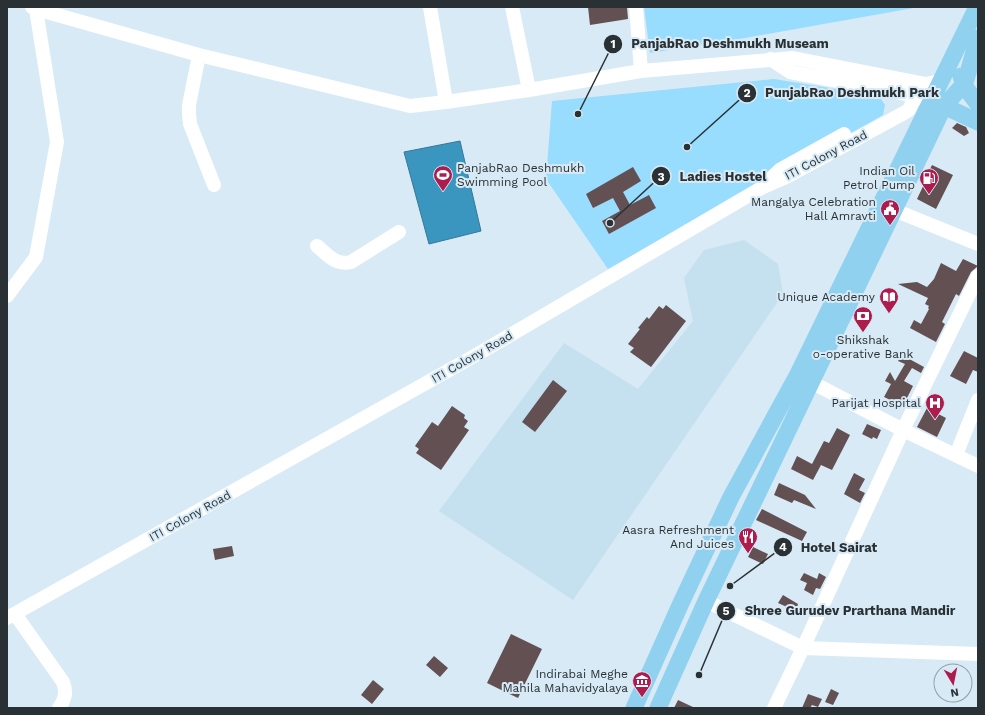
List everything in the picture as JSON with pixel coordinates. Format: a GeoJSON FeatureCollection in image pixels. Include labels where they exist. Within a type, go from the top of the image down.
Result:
{"type":"FeatureCollection","features":[{"type":"Feature","properties":{"kind":"main road"},"geometry":{"type":"LineString","coordinates":[[969,7],[964,19],[956,50],[956,65],[965,87],[978,104]]}},
{"type":"Feature","properties":{"kind":"main road"},"geometry":{"type":"LineString","coordinates":[[658,708],[706,601],[811,382],[885,217],[931,95],[977,7]]}},
{"type":"Feature","properties":{"kind":"main road"},"geometry":{"type":"LineString","coordinates":[[972,89],[978,38]]}},
{"type":"Feature","properties":{"kind":"main road"},"geometry":{"type":"LineString","coordinates":[[978,49],[978,69]]}},
{"type":"Feature","properties":{"kind":"main road"},"geometry":{"type":"LineString","coordinates":[[931,95],[972,89]]}},
{"type":"Feature","properties":{"kind":"main road"},"geometry":{"type":"LineString","coordinates":[[931,95],[972,89]]}},
{"type":"Feature","properties":{"kind":"main road"},"geometry":{"type":"LineString","coordinates":[[931,95],[978,122]]}},
{"type":"Feature","properties":{"kind":"main road"},"geometry":{"type":"LineString","coordinates":[[634,708],[731,497],[885,217]]}},
{"type":"Feature","properties":{"kind":"street"},"geometry":{"type":"LineString","coordinates":[[430,7],[446,102]]}},
{"type":"Feature","properties":{"kind":"street"},"geometry":{"type":"LineString","coordinates":[[512,7],[529,90]]}},
{"type":"Feature","properties":{"kind":"street"},"geometry":{"type":"LineString","coordinates":[[636,7],[642,71]]}},
{"type":"Feature","properties":{"kind":"street"},"geometry":{"type":"LineString","coordinates":[[7,296],[36,256],[57,142],[34,8],[199,55],[410,106],[529,90],[642,71],[793,58],[931,95]]}},
{"type":"Feature","properties":{"kind":"street"},"geometry":{"type":"LineString","coordinates":[[199,55],[189,114],[190,124],[214,185]]}},
{"type":"Feature","properties":{"kind":"street","name":"ITI Colony Road"},"geometry":{"type":"LineString","coordinates":[[11,616],[470,359],[763,187],[786,177],[904,113],[931,95]]}},
{"type":"Feature","properties":{"kind":"street"},"geometry":{"type":"LineString","coordinates":[[885,217],[978,244]]}},
{"type":"Feature","properties":{"kind":"street"},"geometry":{"type":"LineString","coordinates":[[317,246],[337,262],[344,264],[351,262],[399,232]]}},
{"type":"Feature","properties":{"kind":"street"},"geometry":{"type":"LineString","coordinates":[[777,707],[903,430],[978,276]]}},
{"type":"Feature","properties":{"kind":"street"},"geometry":{"type":"LineString","coordinates":[[811,382],[903,430],[978,466]]}},
{"type":"Feature","properties":{"kind":"street"},"geometry":{"type":"LineString","coordinates":[[956,455],[978,400]]}},
{"type":"Feature","properties":{"kind":"street"},"geometry":{"type":"LineString","coordinates":[[706,601],[803,648],[978,654]]}},
{"type":"Feature","properties":{"kind":"street"},"geometry":{"type":"LineString","coordinates":[[11,616],[63,682],[66,693],[65,698],[59,708]]}},
{"type":"Feature","properties":{"kind":"shaded area"},"geometry":{"type":"Polygon","coordinates":[[[644,7],[919,7],[745,38],[650,53],[644,7]]]}},
{"type":"Feature","properties":{"kind":"shaded area"},"geometry":{"type":"Polygon","coordinates":[[[774,79],[879,96],[885,105],[883,115],[608,269],[546,179],[552,101],[774,79]]]}},
{"type":"Feature","properties":{"kind":"shaded area","name":"PanjabRao Deshmukh Swimming Pool"},"geometry":{"type":"Polygon","coordinates":[[[460,141],[481,231],[429,244],[404,152],[460,141]]]}},
{"type":"Feature","properties":{"kind":"shaded area"},"geometry":{"type":"Polygon","coordinates":[[[744,240],[778,264],[783,294],[573,600],[439,511],[564,343],[638,389],[693,321],[684,278],[704,250],[744,240]]]}},
{"type":"Feature","properties":{"kind":"building"},"geometry":{"type":"Polygon","coordinates":[[[588,7],[627,7],[628,19],[590,25],[588,7]]]}},
{"type":"Feature","properties":{"kind":"building"},"geometry":{"type":"Polygon","coordinates":[[[957,123],[966,127],[969,133],[964,136],[952,128],[957,123]]]}},
{"type":"Feature","properties":{"kind":"building"},"geometry":{"type":"Polygon","coordinates":[[[932,165],[953,175],[936,209],[917,199],[932,165]]]}},
{"type":"Feature","properties":{"kind":"building"},"geometry":{"type":"Polygon","coordinates":[[[633,167],[641,181],[623,192],[630,205],[649,195],[656,208],[609,234],[602,221],[620,211],[613,198],[593,208],[586,194],[633,167]]]}},
{"type":"Feature","properties":{"kind":"building"},"geometry":{"type":"Polygon","coordinates":[[[963,259],[978,266],[971,272],[959,296],[956,294],[942,322],[945,324],[936,342],[910,328],[914,320],[921,324],[929,309],[929,306],[925,304],[928,298],[898,284],[917,282],[927,287],[934,279],[941,263],[956,271],[963,259]]]}},
{"type":"Feature","properties":{"kind":"building"},"geometry":{"type":"Polygon","coordinates":[[[666,305],[686,321],[651,367],[630,352],[634,348],[628,344],[647,317],[649,319],[659,306],[663,309],[666,305]]]}},
{"type":"Feature","properties":{"kind":"building"},"geometry":{"type":"Polygon","coordinates":[[[964,351],[978,358],[978,372],[973,370],[966,384],[950,376],[964,351]]]}},
{"type":"Feature","properties":{"kind":"building"},"geometry":{"type":"Polygon","coordinates":[[[902,355],[924,367],[921,373],[912,368],[904,381],[913,386],[903,406],[884,397],[891,384],[885,381],[890,372],[895,381],[905,364],[898,361],[902,355]]]}},
{"type":"Feature","properties":{"kind":"building"},"geometry":{"type":"Polygon","coordinates":[[[553,380],[567,391],[535,432],[522,422],[553,380]]]}},
{"type":"Feature","properties":{"kind":"building"},"geometry":{"type":"Polygon","coordinates":[[[452,406],[465,415],[464,418],[468,421],[464,427],[469,430],[441,470],[416,453],[419,449],[415,446],[432,422],[438,426],[452,406]]]}},
{"type":"Feature","properties":{"kind":"building"},"geometry":{"type":"Polygon","coordinates":[[[927,408],[946,418],[937,437],[917,427],[927,408]]]}},
{"type":"Feature","properties":{"kind":"building"},"geometry":{"type":"Polygon","coordinates":[[[867,424],[881,430],[877,439],[873,437],[872,439],[862,434],[867,424]]]}},
{"type":"Feature","properties":{"kind":"building"},"geometry":{"type":"Polygon","coordinates":[[[837,428],[850,435],[832,470],[821,465],[813,480],[791,469],[797,456],[812,464],[824,441],[829,443],[837,428]]]}},
{"type":"Feature","properties":{"kind":"building"},"geometry":{"type":"Polygon","coordinates":[[[854,473],[865,479],[859,490],[865,493],[860,503],[844,494],[854,473]]]}},
{"type":"Feature","properties":{"kind":"building"},"geometry":{"type":"Polygon","coordinates":[[[779,483],[805,495],[816,509],[794,500],[792,503],[774,495],[779,483]]]}},
{"type":"Feature","properties":{"kind":"building"},"geometry":{"type":"Polygon","coordinates":[[[762,509],[807,532],[802,541],[756,520],[762,509]]]}},
{"type":"Feature","properties":{"kind":"building"},"geometry":{"type":"Polygon","coordinates":[[[232,546],[234,556],[215,560],[213,549],[232,546]]]}},
{"type":"Feature","properties":{"kind":"building"},"geometry":{"type":"Polygon","coordinates":[[[753,547],[768,554],[763,564],[748,557],[753,547]]]}},
{"type":"Feature","properties":{"kind":"building"},"geometry":{"type":"Polygon","coordinates":[[[804,573],[817,579],[819,573],[826,577],[820,589],[816,588],[813,595],[804,590],[807,583],[800,580],[804,573]]]}},
{"type":"Feature","properties":{"kind":"building"},"geometry":{"type":"Polygon","coordinates":[[[783,595],[798,604],[796,611],[778,603],[783,595]]]}},
{"type":"Feature","properties":{"kind":"building"},"geometry":{"type":"Polygon","coordinates":[[[511,634],[542,649],[518,698],[487,683],[511,634]]]}},
{"type":"Feature","properties":{"kind":"building"},"geometry":{"type":"Polygon","coordinates":[[[434,656],[448,668],[440,677],[426,665],[434,656]]]}},
{"type":"Feature","properties":{"kind":"building"},"geometry":{"type":"Polygon","coordinates":[[[373,680],[384,689],[372,704],[361,695],[373,680]]]}},
{"type":"Feature","properties":{"kind":"building"},"geometry":{"type":"Polygon","coordinates":[[[831,689],[839,693],[833,705],[825,702],[831,689]]]}},
{"type":"Feature","properties":{"kind":"building"},"geometry":{"type":"Polygon","coordinates":[[[808,694],[822,699],[818,707],[812,705],[810,708],[802,708],[808,694]]]}},
{"type":"Feature","properties":{"kind":"building"},"geometry":{"type":"Polygon","coordinates":[[[678,700],[695,708],[674,708],[678,700]]]}},
{"type":"Feature","properties":{"kind":"place","name":"PanjabRao Deshmukh Museam"},"geometry":{"type":"Point","coordinates":[578,114]}},
{"type":"Feature","properties":{"kind":"place","name":"PunjabRao Deshmukh Park"},"geometry":{"type":"Point","coordinates":[687,147]}},
{"type":"Feature","properties":{"kind":"place","name":"PanjabRao Deshmukh Swimming Pool"},"geometry":{"type":"Point","coordinates":[443,192]}},
{"type":"Feature","properties":{"kind":"place","name":"Indian Oil Petrol Pump"},"geometry":{"type":"Point","coordinates":[929,195]}},
{"type":"Feature","properties":{"kind":"place","name":"Ladies Hostel"},"geometry":{"type":"Point","coordinates":[610,223]}},
{"type":"Feature","properties":{"kind":"place","name":"Mangalya Celebration Hall Amravti"},"geometry":{"type":"Point","coordinates":[890,226]}},
{"type":"Feature","properties":{"kind":"place","name":"Unique Academy"},"geometry":{"type":"Point","coordinates":[889,314]}},
{"type":"Feature","properties":{"kind":"place","name":"Shikshak o-operative Bank"},"geometry":{"type":"Point","coordinates":[863,333]}},
{"type":"Feature","properties":{"kind":"place","name":"Parijat Hospital"},"geometry":{"type":"Point","coordinates":[935,420]}},
{"type":"Feature","properties":{"kind":"place","name":"Aasra Refreshment And Juices"},"geometry":{"type":"Point","coordinates":[748,554]}},
{"type":"Feature","properties":{"kind":"place","name":"Hotel Sairat"},"geometry":{"type":"Point","coordinates":[730,586]}},
{"type":"Feature","properties":{"kind":"place","name":"Shree Gurudev Prarthana Mandir"},"geometry":{"type":"Point","coordinates":[699,675]}},
{"type":"Feature","properties":{"kind":"place","name":"Indirabai Meghe Mahila Mahavidyalaya"},"geometry":{"type":"Point","coordinates":[642,698]}}]}
